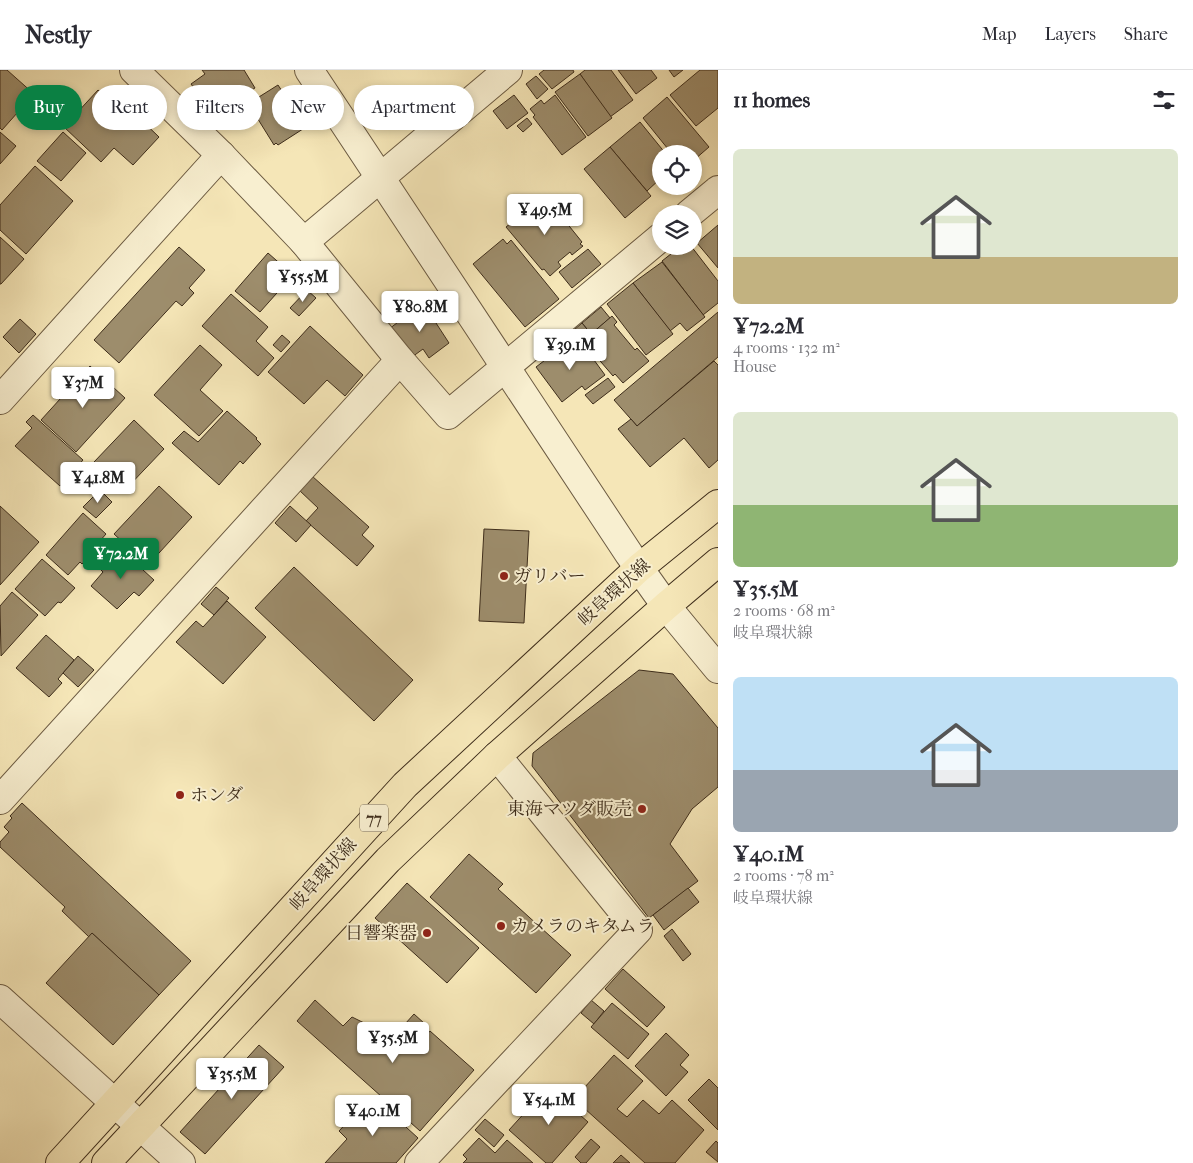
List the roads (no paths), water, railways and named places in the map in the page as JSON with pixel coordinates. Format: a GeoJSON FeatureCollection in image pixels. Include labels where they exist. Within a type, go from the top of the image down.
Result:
{"type":"FeatureCollection","features":[{"type":"Feature","properties":{"kind":"main road","name":"岐阜環状線"},"geometry":{"type":"LineString","coordinates":[[60,1163],[405,785],[639,568],[718,504]]}},
{"type":"Feature","properties":{"kind":"main road","name":"岐阜環状線"},"geometry":{"type":"LineString","coordinates":[[106,1163],[388,860],[497,756],[718,562]]}},
{"type":"Feature","properties":{"kind":"street"},"geometry":{"type":"LineString","coordinates":[[134,70],[221,155],[304,242],[400,360],[448,415],[652,244]]}},
{"type":"Feature","properties":{"kind":"street"},"geometry":{"type":"LineString","coordinates":[[309,70],[639,568],[666,606],[718,669]]}},
{"type":"Feature","properties":{"kind":"street"},"geometry":{"type":"LineString","coordinates":[[304,242],[508,70]]}},
{"type":"Feature","properties":{"kind":"street"},"geometry":{"type":"LineString","coordinates":[[0,400],[221,155]]}},
{"type":"Feature","properties":{"kind":"street"},"geometry":{"type":"LineString","coordinates":[[700,205],[718,190]]}},
{"type":"Feature","properties":{"kind":"street"},"geometry":{"type":"LineString","coordinates":[[0,800],[400,360]]}},
{"type":"Feature","properties":{"kind":"street"},"geometry":{"type":"LineString","coordinates":[[419,1163],[638,930],[497,756]]}},
{"type":"Feature","properties":{"kind":"street"},"geometry":{"type":"LineString","coordinates":[[0,999],[181,1163]]}},
{"type":"Feature","properties":{"kind":"place","name":"ガリバー"},"geometry":{"type":"Point","coordinates":[504,576]}},
{"type":"Feature","properties":{"kind":"place","name":"ホンダ"},"geometry":{"type":"Point","coordinates":[180,795]}},
{"type":"Feature","properties":{"kind":"place","name":"東海マツダ販売"},"geometry":{"type":"Point","coordinates":[642,809]}},
{"type":"Feature","properties":{"kind":"place","name":"カメラのキタムラ"},"geometry":{"type":"Point","coordinates":[501,926]}},
{"type":"Feature","properties":{"kind":"place","name":"日響楽器"},"geometry":{"type":"Point","coordinates":[427,933]}}]}
